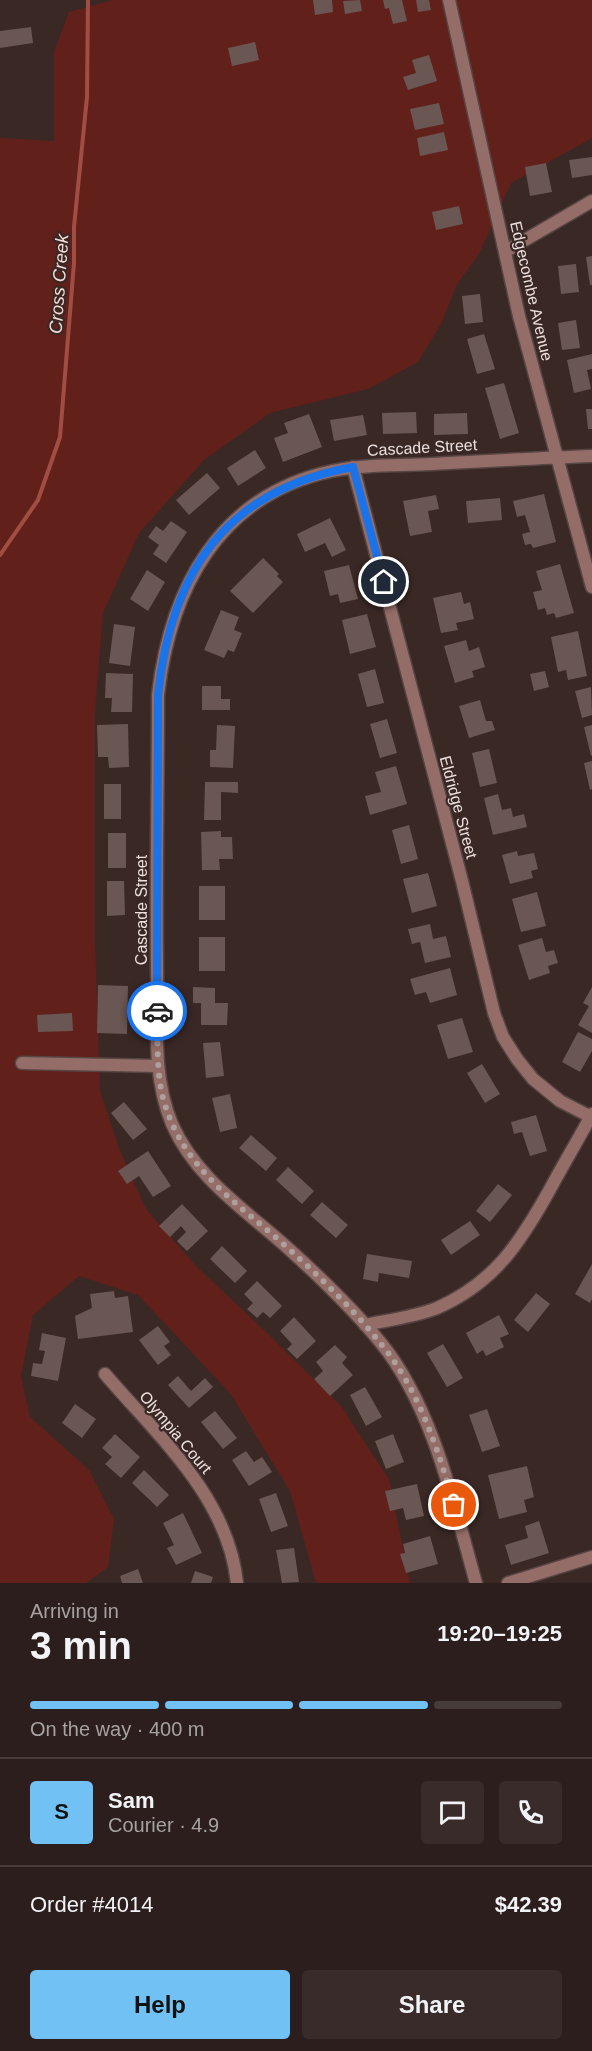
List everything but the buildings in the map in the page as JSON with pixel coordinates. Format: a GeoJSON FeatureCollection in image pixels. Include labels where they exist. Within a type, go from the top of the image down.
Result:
{"type":"FeatureCollection","features":[{"type":"Feature","properties":{"kind":"street","name":"Edgecombe Avenue"},"geometry":{"type":"LineString","coordinates":[[449,0],[519,316],[592,587]]}},
{"type":"Feature","properties":{"kind":"street"},"geometry":{"type":"LineString","coordinates":[[506,251],[592,201]]}},
{"type":"Feature","properties":{"kind":"street","name":"Cascade Street"},"geometry":{"type":"LineString","coordinates":[[476,1583],[443,1466],[420,1410],[397,1365],[365,1325],[289,1249],[216,1186],[198,1167],[183,1146],[163,1099],[158,1066],[158,695],[161,668],[183,594],[204,556],[219,535],[258,501],[280,489],[329,472],[353,467],[592,456]]}},
{"type":"Feature","properties":{"kind":"street","name":"Eldridge Street"},"geometry":{"type":"LineString","coordinates":[[353,467],[462,881],[494,1013],[508,1045],[533,1079],[560,1101],[591,1115]]}},
{"type":"Feature","properties":{"kind":"street"},"geometry":{"type":"LineString","coordinates":[[22,1063],[158,1066]]}},
{"type":"Feature","properties":{"kind":"street"},"geometry":{"type":"LineString","coordinates":[[365,1325],[435,1308],[459,1298],[499,1266],[526,1232],[591,1115]]}},
{"type":"Feature","properties":{"kind":"street","name":"Olympia Court"},"geometry":{"type":"LineString","coordinates":[[105,1374],[195,1478],[227,1539],[237,1583]]}},
{"type":"Feature","properties":{"kind":"street"},"geometry":{"type":"LineString","coordinates":[[508,1583],[592,1557]]}},
{"type":"Feature","properties":{"kind":"shaded area"},"geometry":{"type":"Polygon","coordinates":[[[113,0],[592,0],[592,138],[511,183],[479,254],[457,284],[442,322],[418,362],[368,389],[270,413],[204,460],[139,533],[103,613],[95,710],[95,942],[100,1091],[120,1151],[146,1209],[196,1266],[341,1406],[389,1479],[410,1583],[316,1583],[290,1491],[230,1393],[138,1295],[79,1276],[33,1315],[21,1376],[30,1417],[89,1470],[114,1519],[108,1567],[86,1583],[0,1583],[0,138],[54,141],[54,52],[69,12],[113,0]]]}},
{"type":"Feature","properties":{"kind":"waterway","name":"Cross Creek"},"geometry":{"type":"LineString","coordinates":[[0,555],[38,500],[60,437],[74,263],[74,227],[87,97],[88,0]]}},
{"type":"Feature","properties":{"kind":"way so far"},"geometry":{"type":"LineString","coordinates":[[157,1011],[158,1066],[163,1099],[183,1146],[216,1186],[289,1249],[333,1291],[382,1344],[410,1387],[443,1466],[454,1505]]}},
{"type":"Feature","properties":{"kind":"route"},"geometry":{"type":"LineString","coordinates":[[157,1011],[158,695],[166,642],[183,594],[195,571],[219,535],[258,501],[304,479],[353,467],[384,582]]}}]}
